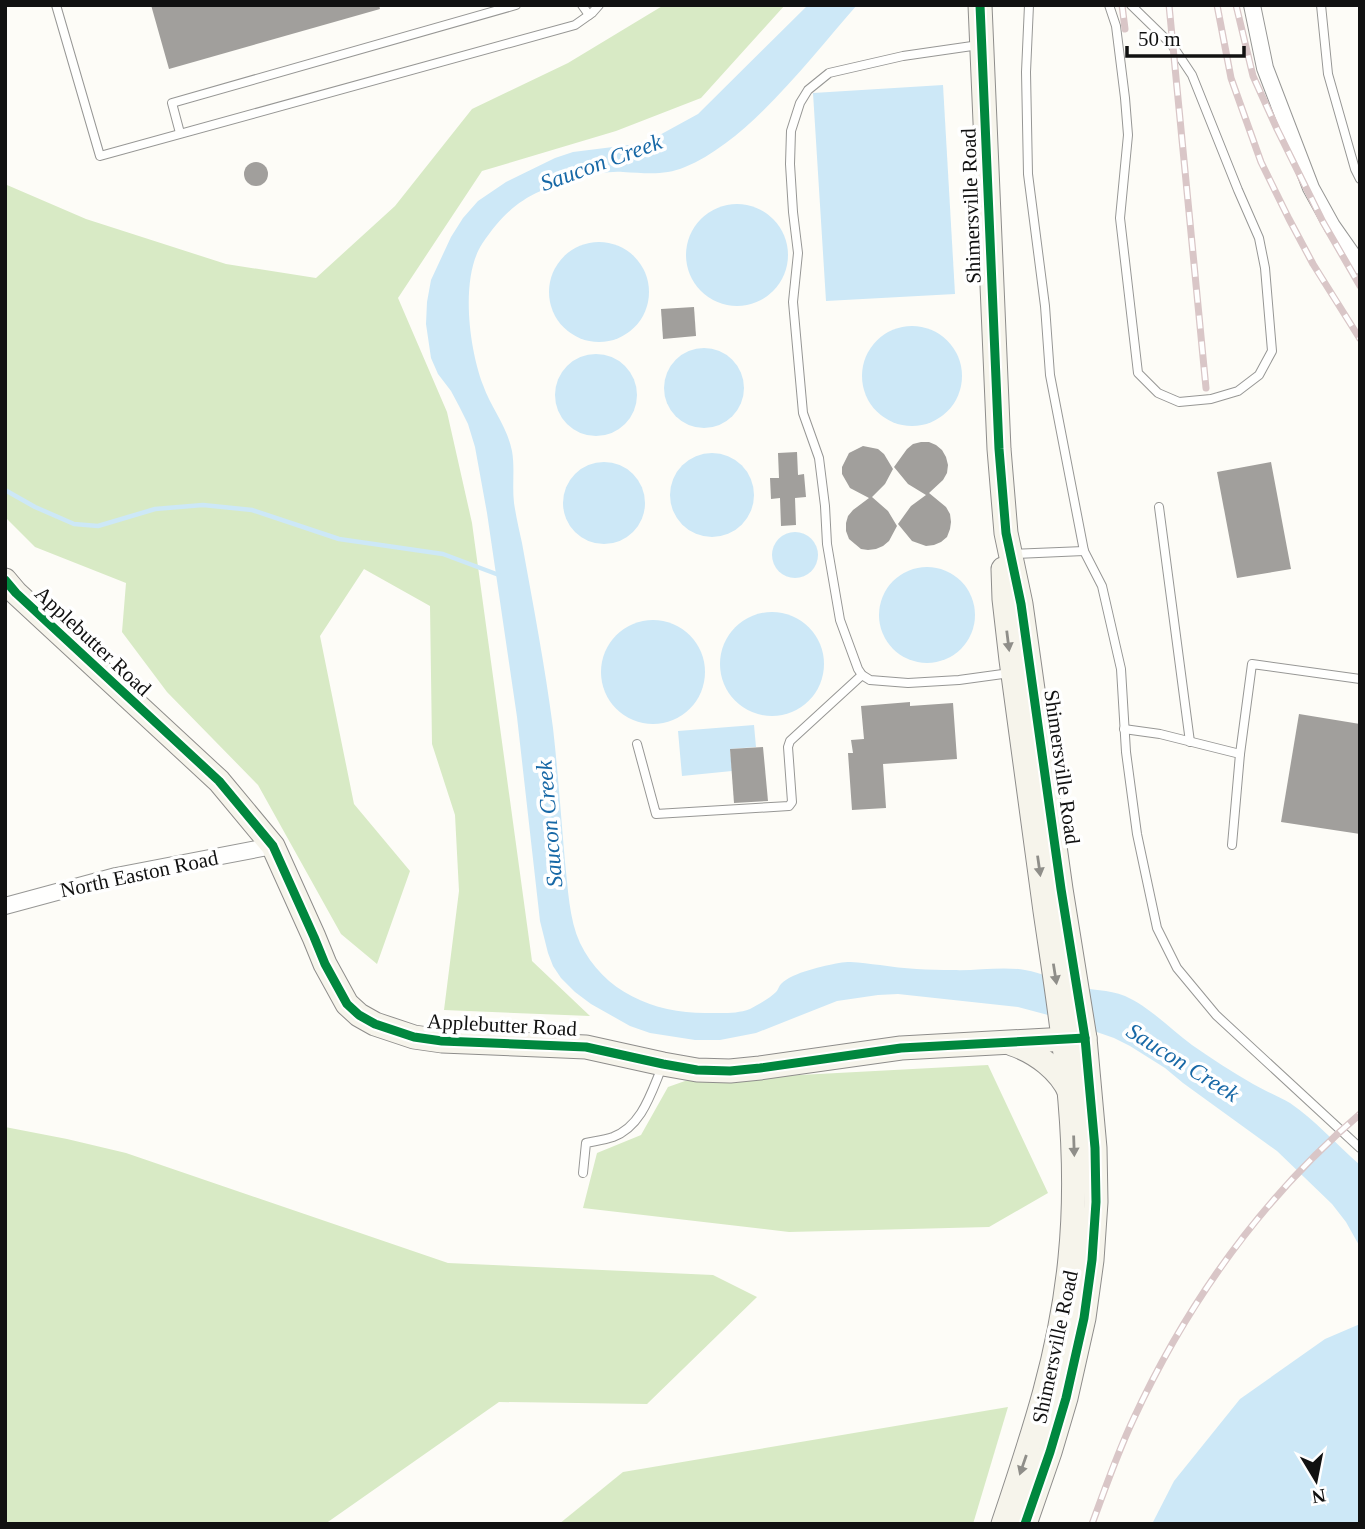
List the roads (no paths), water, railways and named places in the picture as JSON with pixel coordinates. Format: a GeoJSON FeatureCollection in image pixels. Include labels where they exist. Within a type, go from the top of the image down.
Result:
{"type":"FeatureCollection","features":[{"type":"Feature","properties":{"kind":"street","name":"Shimersville Road"},"geometry":{"type":"LineString","coordinates":[[980,5],[1002,499],[1003,585],[1013,673],[1076,1048],[1094,1120],[1096,1176],[1089,1285],[1084,1318],[1050,1452],[1025,1524]]}},
{"type":"Feature","properties":{"kind":"street"},"geometry":{"type":"LineString","coordinates":[[1252,5],[1265,68],[1311,188],[1332,226],[1360,266]]}},
{"type":"Feature","properties":{"kind":"street","name":"Shimersville Road"},"geometry":{"type":"LineString","coordinates":[[1002,499],[1021,604],[1055,913]]}},
{"type":"Feature","properties":{"kind":"street","name":"Applebutter Road"},"geometry":{"type":"LineString","coordinates":[[5,580],[219,781],[273,846],[325,964],[347,1004],[375,1024],[414,1037],[442,1041],[586,1047],[697,1070],[730,1071],[901,1048],[1002,1042],[1036,1041],[1076,1048]]}},
{"type":"Feature","properties":{"kind":"street","name":"North Easton Road"},"geometry":{"type":"LineString","coordinates":[[5,905],[116,876],[273,846]]}},
{"type":"Feature","properties":{"kind":"street"},"geometry":{"type":"LineString","coordinates":[[1002,1042],[1024,1049],[1042,1060],[1060,1076],[1070,1094]]}},
{"type":"Feature","properties":{"kind":"street","name":"Shimersville Road"},"geometry":{"type":"LineString","coordinates":[[1003,1524],[1042,1405],[1063,1314],[1074,1196],[1074,1137],[1070,1094],[1076,1048]]}},
{"type":"Feature","properties":{"kind":"lane"},"geometry":{"type":"LineString","coordinates":[[56,5],[100,156],[575,26],[599,5]]}},
{"type":"Feature","properties":{"kind":"lane"},"geometry":{"type":"LineString","coordinates":[[180,133],[172,103],[516,5]]}},
{"type":"Feature","properties":{"kind":"lane"},"geometry":{"type":"LineString","coordinates":[[582,5],[589,15]]}},
{"type":"Feature","properties":{"kind":"lane"},"geometry":{"type":"LineString","coordinates":[[1029,5],[1026,72],[1028,174],[1045,306],[1050,375],[1084,551],[1102,586],[1121,668],[1126,752],[1138,834],[1157,928],[1177,968],[1216,1014],[1360,1148]]}},
{"type":"Feature","properties":{"kind":"lane"},"geometry":{"type":"LineString","coordinates":[[1109,5],[1116,26],[1126,110],[1128,135],[1120,218],[1139,373],[1158,393],[1179,402],[1211,399],[1238,391],[1259,374],[1272,351],[1265,268],[1259,238],[1192,75],[1171,45],[1132,5]]}},
{"type":"Feature","properties":{"kind":"lane"},"geometry":{"type":"LineString","coordinates":[[1321,5],[1328,74],[1360,179]]}},
{"type":"Feature","properties":{"kind":"lane"},"geometry":{"type":"LineString","coordinates":[[982,44],[829,73],[808,90],[800,103],[791,131],[790,164],[798,253],[793,302],[803,413],[819,458],[827,544],[840,620],[858,669],[870,680],[908,683],[1013,673]]}},
{"type":"Feature","properties":{"kind":"lane"},"geometry":{"type":"LineString","coordinates":[[1159,507],[1190,742]]}},
{"type":"Feature","properties":{"kind":"lane"},"geometry":{"type":"LineString","coordinates":[[1011,554],[1084,551]]}},
{"type":"Feature","properties":{"kind":"lane"},"geometry":{"type":"LineString","coordinates":[[1232,845],[1252,664],[1360,679]]}},
{"type":"Feature","properties":{"kind":"lane"},"geometry":{"type":"LineString","coordinates":[[637,744],[656,814],[789,806],[792,802],[788,747],[790,741],[862,675]]}},
{"type":"Feature","properties":{"kind":"lane"},"geometry":{"type":"LineString","coordinates":[[1124,729],[1160,734],[1240,754]]}},
{"type":"Feature","properties":{"kind":"lane"},"geometry":{"type":"LineString","coordinates":[[583,1173],[586,1143],[615,1136],[629,1127],[642,1113],[663,1064]]}},
{"type":"Feature","properties":{"kind":"water","name":"Saucon Creek"},"geometry":{"type":"Polygon","coordinates":[[[808,5],[857,5],[778,96],[732,138],[709,155],[670,172],[603,173],[566,182],[537,193],[503,217],[482,244],[475,258],[469,294],[471,333],[483,385],[512,451],[514,503],[550,705],[568,893],[573,924],[580,943],[590,960],[617,987],[651,1004],[689,1012],[745,1011],[771,997],[781,984],[793,976],[850,962],[926,969],[1025,970],[1081,988],[1125,996],[1143,1006],[1222,1065],[1290,1103],[1360,1165],[1360,1247],[1332,1204],[1277,1151],[1165,1068],[1130,1046],[1048,1015],[1018,1007],[898,994],[878,995],[837,1001],[756,1033],[720,1040],[695,1040],[650,1033],[630,1026],[575,992],[553,966],[540,921],[517,717],[487,513],[468,424],[431,358],[426,324],[431,280],[451,237],[478,201],[506,182],[555,158],[573,152],[637,144],[656,137],[698,114],[808,5]]]}},
{"type":"Feature","properties":{"kind":"water"},"geometry":{"type":"Polygon","coordinates":[[[943,85],[955,294],[826,301],[813,93],[943,85]]]}},
{"type":"Feature","properties":{"kind":"water"},"geometry":{"type":"Polygon","coordinates":[[[737,204],[756,208],[773,219],[784,236],[788,255],[784,274],[773,291],[756,302],[737,306],[718,302],[701,291],[690,274],[686,255],[690,236],[701,219],[718,208],[737,204]]]}},
{"type":"Feature","properties":{"kind":"water"},"geometry":{"type":"Polygon","coordinates":[[[599,242],[627,250],[641,264],[649,292],[641,320],[627,334],[599,342],[571,334],[557,320],[549,292],[557,264],[571,250],[599,242]]]}},
{"type":"Feature","properties":{"kind":"water"},"geometry":{"type":"Polygon","coordinates":[[[912,326],[931,330],[947,341],[958,357],[962,376],[958,395],[947,411],[931,422],[912,426],[893,422],[877,411],[866,395],[862,376],[866,357],[877,341],[893,330],[912,326]]]}},
{"type":"Feature","properties":{"kind":"water"},"geometry":{"type":"Polygon","coordinates":[[[696,348],[712,348],[733,359],[744,380],[744,396],[733,417],[712,428],[696,428],[682,422],[670,410],[664,396],[664,380],[670,366],[682,354],[696,348]]]}},
{"type":"Feature","properties":{"kind":"water"},"geometry":{"type":"Polygon","coordinates":[[[588,354],[604,354],[619,361],[630,372],[637,387],[634,411],[625,424],[604,436],[588,436],[573,429],[562,418],[555,403],[555,387],[562,372],[573,361],[588,354]]]}},
{"type":"Feature","properties":{"kind":"water"},"geometry":{"type":"Polygon","coordinates":[[[712,453],[735,460],[747,472],[754,495],[747,518],[735,530],[712,537],[689,530],[677,518],[670,495],[677,472],[689,460],[712,453]]]}},
{"type":"Feature","properties":{"kind":"water"},"geometry":{"type":"Polygon","coordinates":[[[604,462],[620,465],[633,474],[642,487],[645,503],[642,519],[633,532],[620,541],[604,544],[588,541],[575,532],[566,519],[563,503],[566,487],[575,474],[588,465],[604,462]]]}},
{"type":"Feature","properties":{"kind":"water"},"geometry":{"type":"Polygon","coordinates":[[[795,532],[811,539],[818,555],[811,571],[795,578],[779,571],[772,555],[779,539],[795,532]]]}},
{"type":"Feature","properties":{"kind":"water"},"geometry":{"type":"Polygon","coordinates":[[[927,567],[945,570],[961,581],[972,597],[975,615],[972,633],[961,649],[945,660],[927,663],[909,660],[893,649],[882,633],[879,615],[882,597],[893,581],[909,570],[927,567]]]}},
{"type":"Feature","properties":{"kind":"water"},"geometry":{"type":"Polygon","coordinates":[[[772,612],[792,616],[809,627],[820,644],[824,664],[820,684],[809,701],[792,712],[772,716],[752,712],[735,701],[724,684],[720,664],[724,644],[735,627],[752,616],[772,612]]]}},
{"type":"Feature","properties":{"kind":"water"},"geometry":{"type":"Polygon","coordinates":[[[653,620],[673,624],[690,635],[701,652],[705,672],[701,692],[690,709],[673,720],[653,724],[633,720],[616,709],[605,692],[601,672],[605,652],[616,635],[633,624],[653,620]]]}},
{"type":"Feature","properties":{"kind":"water"},"geometry":{"type":"Polygon","coordinates":[[[754,725],[756,747],[730,749],[732,771],[682,776],[678,731],[754,725]]]}},
{"type":"Feature","properties":{"kind":"water"},"geometry":{"type":"Polygon","coordinates":[[[1360,1324],[1360,1524],[1152,1524],[1174,1481],[1240,1399],[1325,1339],[1360,1324]]]}},
{"type":"Feature","properties":{"kind":"waterway"},"geometry":{"type":"LineString","coordinates":[[5,490],[74,524],[98,526],[155,509],[203,505],[252,510],[339,539],[443,554],[499,575]]}},
{"type":"Feature","properties":{"kind":"railway"},"geometry":{"type":"LineString","coordinates":[[1122,5],[1125,29]]}},
{"type":"Feature","properties":{"kind":"railway"},"geometry":{"type":"LineString","coordinates":[[1169,5],[1206,388]]}},
{"type":"Feature","properties":{"kind":"railway"},"geometry":{"type":"LineString","coordinates":[[1217,5],[1231,78],[1261,162],[1313,264],[1360,339]]}},
{"type":"Feature","properties":{"kind":"railway"},"geometry":{"type":"LineString","coordinates":[[1236,5],[1253,76],[1323,222],[1360,286]]}},
{"type":"Feature","properties":{"kind":"railway"},"geometry":{"type":"LineString","coordinates":[[1092,1524],[1133,1420],[1177,1335],[1203,1294],[1259,1217],[1324,1146],[1360,1114]]}}]}
